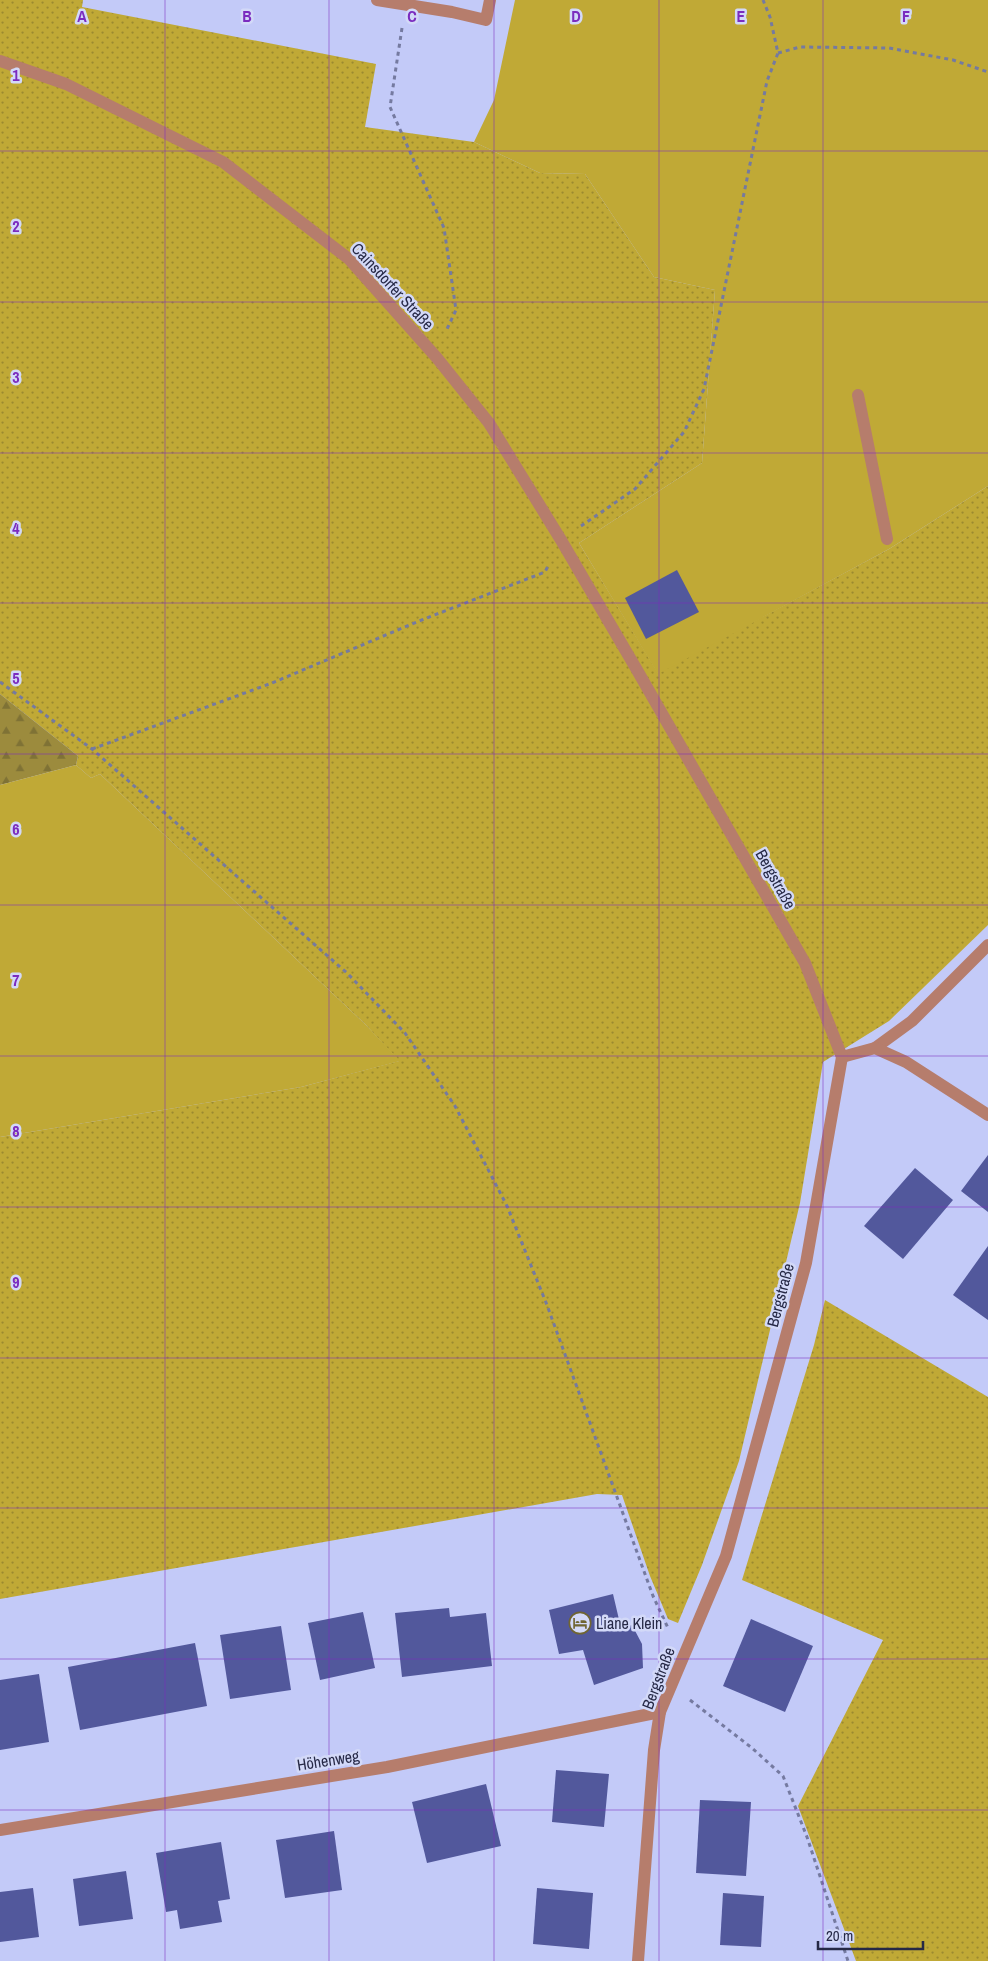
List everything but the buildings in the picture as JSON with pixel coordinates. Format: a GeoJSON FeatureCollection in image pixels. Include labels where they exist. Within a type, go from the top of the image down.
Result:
{"type":"FeatureCollection","features":[{"type":"Feature","properties":{"kind":"street"},"geometry":{"type":"LineString","coordinates":[[377,0],[486,20],[490,0]]}},
{"type":"Feature","properties":{"kind":"street","name":"Cainsdorfer Straße"},"geometry":{"type":"LineString","coordinates":[[0,62],[66,84],[223,162],[349,259],[434,355],[489,423],[561,540],[637,670]]}},
{"type":"Feature","properties":{"kind":"street"},"geometry":{"type":"LineString","coordinates":[[858,395],[887,539]]}},
{"type":"Feature","properties":{"kind":"street","name":"Bergstraße"},"geometry":{"type":"LineString","coordinates":[[637,670],[805,963],[842,1056],[806,1263],[726,1556],[660,1712],[654,1750],[638,1961]]}},
{"type":"Feature","properties":{"kind":"street"},"geometry":{"type":"LineString","coordinates":[[842,1056],[875,1048],[912,1020],[988,944]]}},
{"type":"Feature","properties":{"kind":"street"},"geometry":{"type":"LineString","coordinates":[[875,1048],[906,1062],[988,1115]]}},
{"type":"Feature","properties":{"kind":"street","name":"Höhenweg"},"geometry":{"type":"LineString","coordinates":[[0,1830],[387,1767],[660,1712]]}},
{"type":"Feature","properties":{"kind":"path"},"geometry":{"type":"LineString","coordinates":[[92,749],[272,683],[419,621],[545,572],[561,540],[635,489],[684,432],[704,389],[766,81],[778,53],[770,18],[763,0]]}},
{"type":"Feature","properties":{"kind":"path"},"geometry":{"type":"LineString","coordinates":[[406,5],[390,107],[444,228],[456,310],[434,355]]}},
{"type":"Feature","properties":{"kind":"path"},"geometry":{"type":"LineString","coordinates":[[778,53],[800,47],[889,48],[953,60],[988,72]]}},
{"type":"Feature","properties":{"kind":"path"},"geometry":{"type":"LineString","coordinates":[[0,682],[92,749],[347,973],[405,1032],[455,1106],[506,1206],[547,1305],[653,1596],[669,1632],[685,1653]]}},
{"type":"Feature","properties":{"kind":"path"},"geometry":{"type":"LineString","coordinates":[[669,1691],[689,1698],[752,1748],[783,1776],[807,1836],[848,1961]]}},
{"type":"Feature","properties":{"kind":"shaded area"},"geometry":{"type":"Polygon","coordinates":[[[0,0],[83,0],[82,7],[376,64],[365,127],[474,142],[540,173],[585,174],[654,277],[715,290],[702,463],[579,543],[658,673],[889,549],[988,486],[988,925],[889,1021],[823,1062],[800,1203],[739,1461],[702,1565],[678,1623],[668,1619],[650,1576],[622,1495],[597,1494],[0,1599],[0,1137],[301,1087],[399,1061],[365,1024],[100,774],[91,778],[76,765],[78,756],[0,694],[0,0]]]}},
{"type":"Feature","properties":{"kind":"shaded area"},"geometry":{"type":"Polygon","coordinates":[[[515,0],[988,0],[988,486],[889,549],[658,674],[579,543],[702,463],[715,290],[654,277],[585,174],[540,173],[474,142],[494,100],[515,0]]]}},
{"type":"Feature","properties":{"kind":"shaded area"},"geometry":{"type":"Polygon","coordinates":[[[76,765],[91,778],[100,774],[365,1024],[400,1061],[301,1087],[0,1137],[0,785],[76,765]]]}},
{"type":"Feature","properties":{"kind":"shaded area"},"geometry":{"type":"Polygon","coordinates":[[[825,1300],[988,1397],[988,1961],[856,1961],[798,1806],[883,1640],[742,1580],[814,1345],[825,1300]]]}},
{"type":"Feature","properties":{"kind":"green space"},"geometry":{"type":"Polygon","coordinates":[[[0,694],[78,756],[76,765],[0,785],[0,694]]]}},
{"type":"Feature","properties":{"kind":"place","name":"Liane Klein"},"geometry":{"type":"Point","coordinates":[580,1623]}}]}
